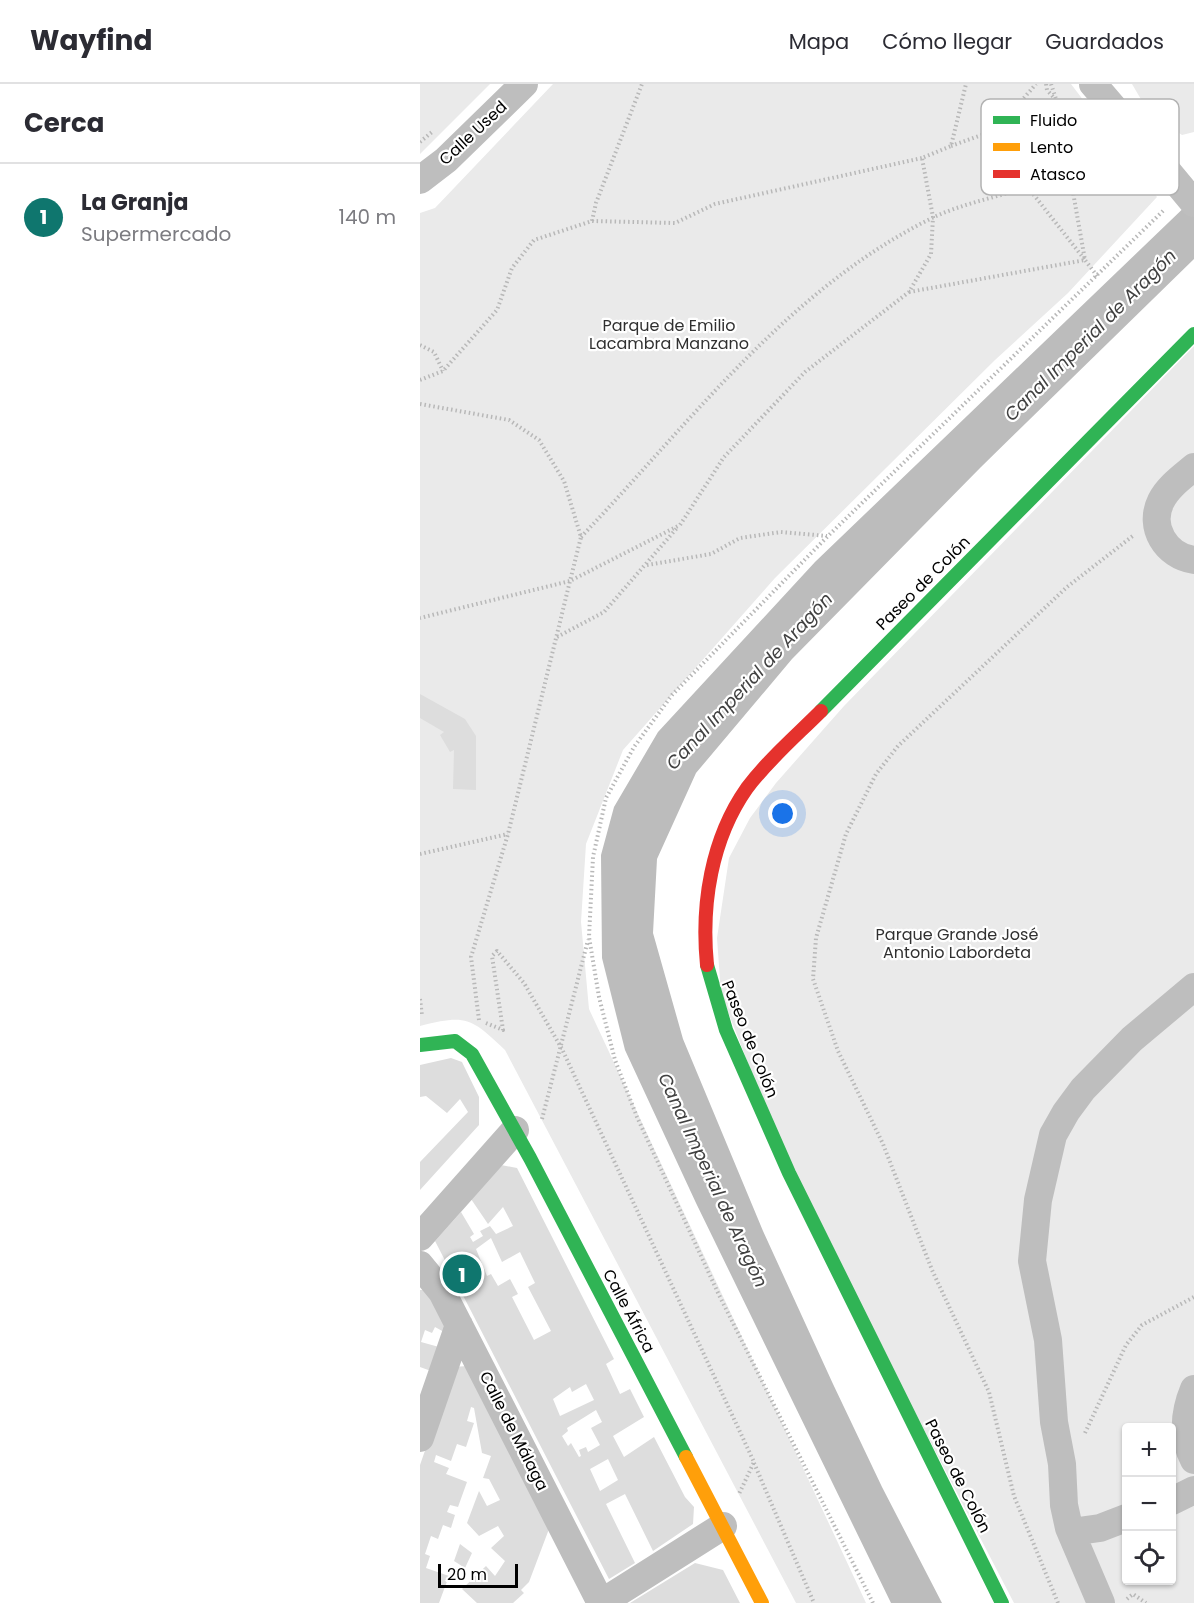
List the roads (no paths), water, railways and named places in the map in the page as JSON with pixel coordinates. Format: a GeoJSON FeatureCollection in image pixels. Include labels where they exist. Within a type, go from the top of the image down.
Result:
{"type":"FeatureCollection","features":[{"type":"Feature","properties":{"kind":"street","name":"Calle Used"},"geometry":{"type":"LineString","coordinates":[[420,180],[446,160],[524,84]]}},
{"type":"Feature","properties":{"kind":"street"},"geometry":{"type":"LineString","coordinates":[[1092,84],[1105,99]]}},
{"type":"Feature","properties":{"kind":"street","name":"Paseo de Colón"},"geometry":{"type":"LineString","coordinates":[[1002,1603],[786,1169],[719,1012],[709,981],[705,944],[706,904],[713,862],[726,826],[742,796],[770,762],[1194,334]]}},
{"type":"Feature","properties":{"kind":"street"},"geometry":{"type":"LineString","coordinates":[[1194,467],[1166,493],[1156,519],[1158,534],[1167,546],[1178,555],[1194,560]]}},
{"type":"Feature","properties":{"kind":"street"},"geometry":{"type":"LineString","coordinates":[[1101,1603],[1071,1532],[1064,1505],[1062,1464],[1054,1422],[1048,1340],[1032,1261],[1038,1200],[1053,1135],[1083,1089],[1132,1039],[1194,987]]}},
{"type":"Feature","properties":{"kind":"street","name":"Calle África"},"geometry":{"type":"LineString","coordinates":[[420,1045],[460,1040],[527,1129],[762,1603]]}},
{"type":"Feature","properties":{"kind":"street"},"geometry":{"type":"LineString","coordinates":[[420,1236],[527,1129]]}},
{"type":"Feature","properties":{"kind":"street","name":"Calle de Málaga"},"geometry":{"type":"LineString","coordinates":[[420,1265],[434,1279],[459,1325],[601,1603]]}},
{"type":"Feature","properties":{"kind":"street"},"geometry":{"type":"LineString","coordinates":[[420,1438],[459,1325]]}},
{"type":"Feature","properties":{"kind":"street"},"geometry":{"type":"LineString","coordinates":[[1194,1389],[1188,1403],[1185,1431],[1194,1460]]}},
{"type":"Feature","properties":{"kind":"street"},"geometry":{"type":"LineString","coordinates":[[1176,1499],[1194,1490]]}},
{"type":"Feature","properties":{"kind":"street"},"geometry":{"type":"LineString","coordinates":[[1071,1532],[1100,1528],[1122,1520]]}},
{"type":"Feature","properties":{"kind":"street"},"geometry":{"type":"LineString","coordinates":[[601,1603],[723,1526]]}},
{"type":"Feature","properties":{"kind":"water","name":"Canal Imperial de Aragón"},"geometry":{"type":"Polygon","coordinates":[[[1194,198],[1194,259],[981,467],[792,659],[696,773],[657,859],[653,933],[683,1039],[763,1231],[833,1384],[882,1487],[942,1603],[891,1603],[696,1203],[625,1050],[602,958],[601,855],[614,807],[658,732],[815,562],[1194,198]]]}},
{"type":"Feature","properties":{"kind":"place","name":"La Granja"},"geometry":{"type":"Point","coordinates":[462,1274]}},
{"type":"Feature","properties":{"kind":"park label","name":"Parque de Emilio Lacambra Manzano"},"geometry":{"type":"Point","coordinates":[669,334]}},
{"type":"Feature","properties":{"kind":"park label","name":"Parque Grande José Antonio Labordeta"},"geometry":{"type":"Point","coordinates":[957,943]}}]}
